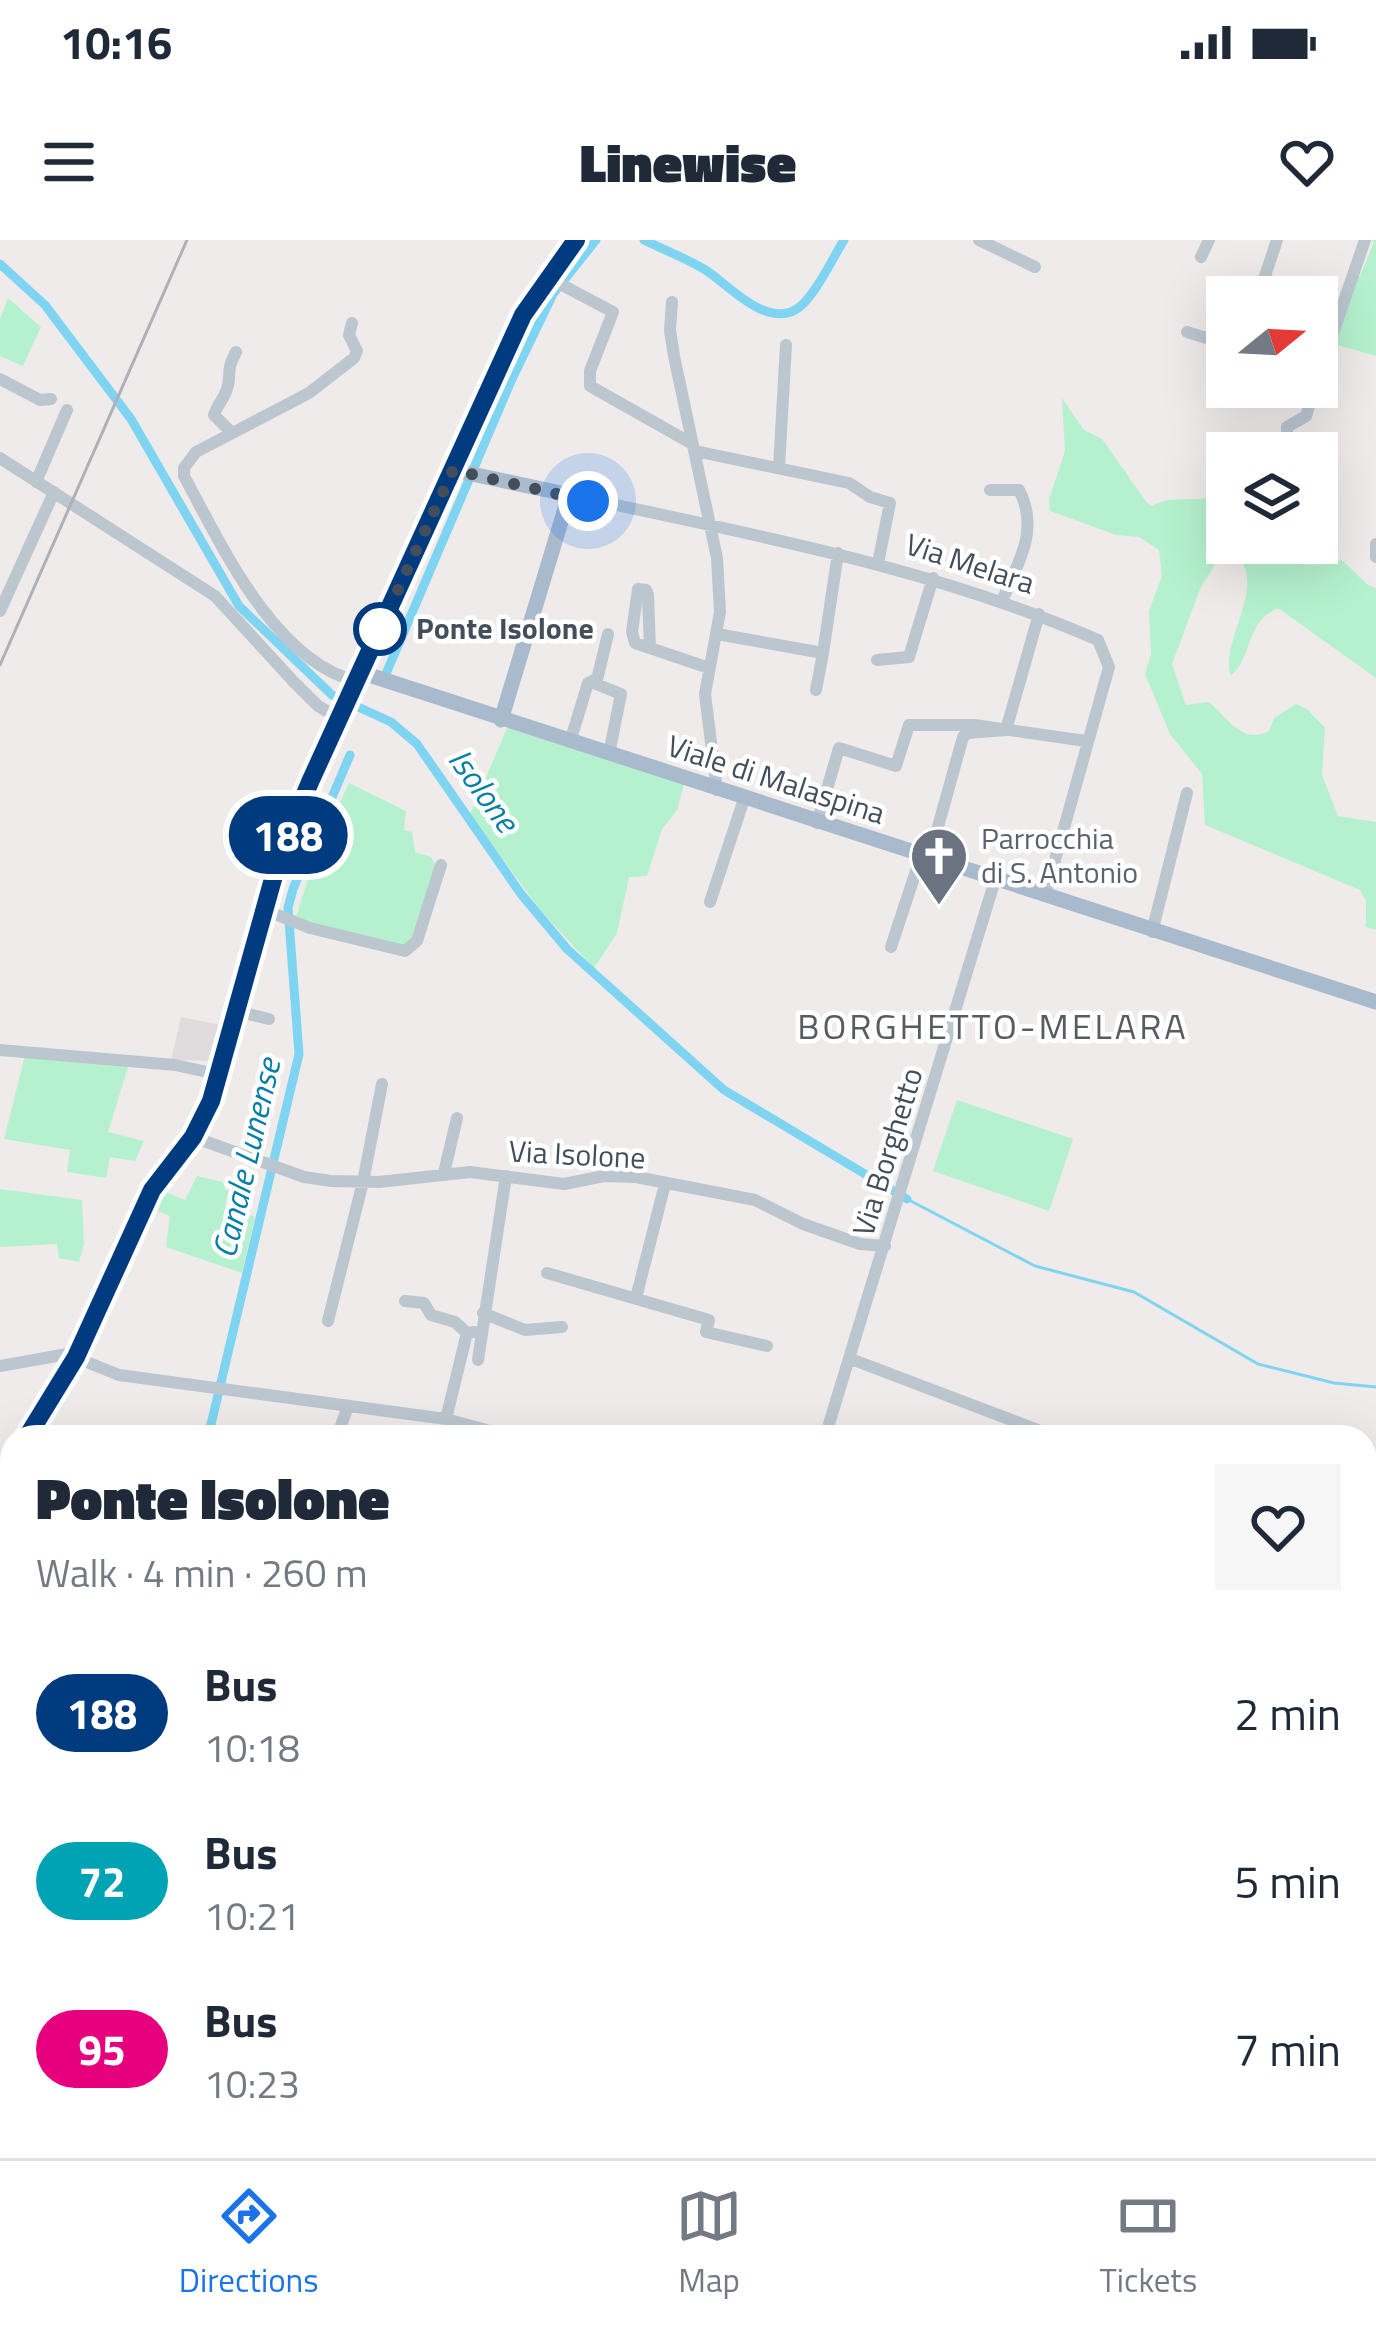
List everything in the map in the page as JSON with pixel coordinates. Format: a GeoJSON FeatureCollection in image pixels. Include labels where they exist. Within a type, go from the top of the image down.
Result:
{"type":"FeatureCollection","features":[{"type":"Feature","properties":{"kind":"main road"},"geometry":{"type":"LineString","coordinates":[[34,1425],[76,1357],[152,1190],[193,1137],[220,1075],[236,1011],[280,915],[280,854],[338,715],[465,473],[523,315],[556,282],[576,240]]}},
{"type":"Feature","properties":{"kind":"main road","name":"Via Melara"},"geometry":{"type":"LineString","coordinates":[[465,473],[561,493]]}},
{"type":"Feature","properties":{"kind":"main road"},"geometry":{"type":"LineString","coordinates":[[501,720],[567,510],[561,493]]}},
{"type":"Feature","properties":{"kind":"main road","name":"Viale di Malaspina"},"geometry":{"type":"LineString","coordinates":[[357,679],[384,681],[1376,1002]]}},
{"type":"Feature","properties":{"kind":"street"},"geometry":{"type":"LineString","coordinates":[[979,240],[1035,267]]}},
{"type":"Feature","properties":{"kind":"street"},"geometry":{"type":"LineString","coordinates":[[1201,257],[1209,240]]}},
{"type":"Feature","properties":{"kind":"street"},"geometry":{"type":"LineString","coordinates":[[1265,276],[1277,240]]}},
{"type":"Feature","properties":{"kind":"street"},"geometry":{"type":"LineString","coordinates":[[1338,319],[1365,240]]}},
{"type":"Feature","properties":{"kind":"street"},"geometry":{"type":"LineString","coordinates":[[556,282],[613,312],[590,370],[590,386],[692,447],[849,483],[890,503],[878,563]]}},
{"type":"Feature","properties":{"kind":"street"},"geometry":{"type":"LineString","coordinates":[[672,302],[670,330],[711,527],[719,589],[706,709],[717,790]]}},
{"type":"Feature","properties":{"kind":"street"},"geometry":{"type":"LineString","coordinates":[[352,322],[354,358],[309,393],[189,458],[184,476],[263,614],[334,673],[357,679]]}},
{"type":"Feature","properties":{"kind":"street"},"geometry":{"type":"LineString","coordinates":[[1187,332],[1206,338]]}},
{"type":"Feature","properties":{"kind":"street"},"geometry":{"type":"LineString","coordinates":[[779,467],[786,345]]}},
{"type":"Feature","properties":{"kind":"street"},"geometry":{"type":"LineString","coordinates":[[231,432],[214,410],[228,388],[227,369],[236,352]]}},
{"type":"Feature","properties":{"kind":"street"},"geometry":{"type":"LineString","coordinates":[[0,379],[40,400],[51,399]]}},
{"type":"Feature","properties":{"kind":"street"},"geometry":{"type":"LineString","coordinates":[[1287,432],[1308,408]]}},
{"type":"Feature","properties":{"kind":"street"},"geometry":{"type":"LineString","coordinates":[[36,482],[67,410]]}},
{"type":"Feature","properties":{"kind":"street"},"geometry":{"type":"LineString","coordinates":[[0,458],[215,596],[318,706],[338,715]]}},
{"type":"Feature","properties":{"kind":"street"},"geometry":{"type":"LineString","coordinates":[[990,490],[1019,490],[1029,508],[1030,531],[1002,601]]}},
{"type":"Feature","properties":{"kind":"street"},"geometry":{"type":"LineString","coordinates":[[0,611],[54,492]]}},
{"type":"Feature","properties":{"kind":"street","name":"Via Melara"},"geometry":{"type":"LineString","coordinates":[[561,493],[933,578],[1098,640],[1109,667],[1045,896]]}},
{"type":"Feature","properties":{"kind":"street"},"geometry":{"type":"LineString","coordinates":[[567,510],[588,501]]}},
{"type":"Feature","properties":{"kind":"street"},"geometry":{"type":"LineString","coordinates":[[1376,544],[1376,557]]}},
{"type":"Feature","properties":{"kind":"street"},"geometry":{"type":"LineString","coordinates":[[816,690],[838,553]]}},
{"type":"Feature","properties":{"kind":"street"},"geometry":{"type":"LineString","coordinates":[[877,660],[909,657],[933,578]]}},
{"type":"Feature","properties":{"kind":"street"},"geometry":{"type":"LineString","coordinates":[[1006,730],[1039,614]]}},
{"type":"Feature","properties":{"kind":"street"},"geometry":{"type":"LineString","coordinates":[[608,634],[596,684],[621,694],[609,754]]}},
{"type":"Feature","properties":{"kind":"street"},"geometry":{"type":"LineString","coordinates":[[717,634],[823,653]]}},
{"type":"Feature","properties":{"kind":"street"},"geometry":{"type":"LineString","coordinates":[[650,648],[709,668]]}},
{"type":"Feature","properties":{"kind":"street"},"geometry":{"type":"LineString","coordinates":[[570,742],[588,683],[597,679]]}},
{"type":"Feature","properties":{"kind":"street"},"geometry":{"type":"LineString","coordinates":[[817,823],[839,748],[896,766],[909,725],[974,725],[1086,741]]}},
{"type":"Feature","properties":{"kind":"street"},"geometry":{"type":"LineString","coordinates":[[891,947],[962,737],[1006,730]]}},
{"type":"Feature","properties":{"kind":"street"},"geometry":{"type":"LineString","coordinates":[[1152,932],[1187,793]]}},
{"type":"Feature","properties":{"kind":"street"},"geometry":{"type":"LineString","coordinates":[[710,902],[743,799]]}},
{"type":"Feature","properties":{"kind":"street"},"geometry":{"type":"LineString","coordinates":[[280,915],[362,943],[405,951],[417,941],[441,865]]}},
{"type":"Feature","properties":{"kind":"street","name":"Via Borghetto"},"geometry":{"type":"LineString","coordinates":[[829,1425],[995,880]]}},
{"type":"Feature","properties":{"kind":"street"},"geometry":{"type":"LineString","coordinates":[[236,1011],[269,1019]]}},
{"type":"Feature","properties":{"kind":"street"},"geometry":{"type":"LineString","coordinates":[[0,1049],[153,1062],[220,1075]]}},
{"type":"Feature","properties":{"kind":"street"},"geometry":{"type":"LineString","coordinates":[[328,1321],[382,1084]]}},
{"type":"Feature","properties":{"kind":"street"},"geometry":{"type":"LineString","coordinates":[[444,1173],[457,1118]]}},
{"type":"Feature","properties":{"kind":"street","name":"Via Isolone"},"geometry":{"type":"LineString","coordinates":[[193,1137],[274,1167],[331,1181],[444,1173],[564,1184],[617,1175],[755,1200],[803,1224],[860,1244],[885,1246]]}},
{"type":"Feature","properties":{"kind":"street"},"geometry":{"type":"LineString","coordinates":[[446,1420],[483,1313],[506,1176]]}},
{"type":"Feature","properties":{"kind":"street"},"geometry":{"type":"LineString","coordinates":[[636,1298],[665,1184]]}},
{"type":"Feature","properties":{"kind":"street"},"geometry":{"type":"LineString","coordinates":[[547,1273],[710,1320],[706,1332],[767,1346]]}},
{"type":"Feature","properties":{"kind":"street"},"geometry":{"type":"LineString","coordinates":[[405,1301],[424,1303],[431,1315],[474,1332]]}},
{"type":"Feature","properties":{"kind":"street"},"geometry":{"type":"LineString","coordinates":[[483,1313],[526,1330],[562,1327]]}},
{"type":"Feature","properties":{"kind":"street"},"geometry":{"type":"LineString","coordinates":[[474,1332],[478,1360]]}},
{"type":"Feature","properties":{"kind":"street"},"geometry":{"type":"LineString","coordinates":[[0,1366],[48,1356],[76,1357],[119,1375],[465,1425]]}},
{"type":"Feature","properties":{"kind":"street"},"geometry":{"type":"LineString","coordinates":[[851,1359],[1026,1425]]}},
{"type":"Feature","properties":{"kind":"street"},"geometry":{"type":"LineString","coordinates":[[341,1425],[348,1406]]}},
{"type":"Feature","properties":{"kind":"street"},"geometry":{"type":"LineString","coordinates":[[1005,1425],[1008,1418]]}},
{"type":"Feature","properties":{"kind":"shaded area"},"geometry":{"type":"Polygon","coordinates":[[[181,1017],[226,1026],[212,1061],[171,1060],[181,1017]]]}},
{"type":"Feature","properties":{"kind":"green space"},"geometry":{"type":"Polygon","coordinates":[[[1371,240],[1376,240],[1376,356],[1338,345],[1356,276],[1371,240]]]}},
{"type":"Feature","properties":{"kind":"green space"},"geometry":{"type":"Polygon","coordinates":[[[8,298],[41,327],[23,366],[0,356],[0,319],[8,298]]]}},
{"type":"Feature","properties":{"kind":"green space"},"geometry":{"type":"Polygon","coordinates":[[[1062,398],[1084,430],[1102,439],[1147,503],[1206,498],[1206,564],[1215,564],[1200,589],[1172,664],[1186,705],[1209,702],[1251,735],[1269,731],[1274,718],[1296,704],[1325,728],[1322,775],[1338,816],[1376,822],[1376,930],[1366,927],[1366,901],[1360,890],[1205,825],[1202,774],[1170,734],[1145,674],[1151,654],[1149,611],[1162,576],[1159,550],[1139,537],[1116,535],[1050,511],[1049,499],[1065,451],[1062,398]]]}},
{"type":"Feature","properties":{"kind":"green space"},"geometry":{"type":"Polygon","coordinates":[[[1342,560],[1376,588],[1376,678],[1278,608],[1260,621],[1231,676],[1229,662],[1247,589],[1241,564],[1317,565],[1342,560]]]}},
{"type":"Feature","properties":{"kind":"green space"},"geometry":{"type":"Polygon","coordinates":[[[507,728],[684,784],[677,810],[662,829],[647,876],[629,877],[617,933],[594,968],[542,912],[470,815],[507,728]]]}},
{"type":"Feature","properties":{"kind":"green space"},"geometry":{"type":"Polygon","coordinates":[[[349,783],[406,811],[404,830],[412,832],[415,852],[431,857],[436,866],[415,935],[404,946],[323,929],[296,917],[315,857],[349,783]]]}},
{"type":"Feature","properties":{"kind":"green space"},"geometry":{"type":"Polygon","coordinates":[[[25,1055],[129,1064],[108,1132],[144,1141],[135,1161],[110,1157],[106,1178],[67,1172],[70,1150],[4,1139],[25,1055]]]}},
{"type":"Feature","properties":{"kind":"green space"},"geometry":{"type":"Polygon","coordinates":[[[957,1100],[1073,1139],[1049,1211],[933,1171],[957,1100]]]}},
{"type":"Feature","properties":{"kind":"green space"},"geometry":{"type":"Polygon","coordinates":[[[197,1176],[226,1183],[225,1206],[255,1217],[242,1273],[166,1247],[170,1216],[155,1210],[163,1191],[185,1200],[197,1176]]]}},
{"type":"Feature","properties":{"kind":"green space"},"geometry":{"type":"Polygon","coordinates":[[[0,1189],[82,1200],[84,1244],[79,1262],[59,1258],[57,1244],[0,1247],[0,1189]]]}},
{"type":"Feature","properties":{"kind":"waterway","name":"Canale Lunense"},"geometry":{"type":"LineString","coordinates":[[385,676],[553,294],[596,240]]}},
{"type":"Feature","properties":{"kind":"waterway","name":"Canale Lunense"},"geometry":{"type":"LineString","coordinates":[[644,240],[704,269],[759,308],[783,314],[809,298],[844,240]]}},
{"type":"Feature","properties":{"kind":"waterway","name":"Isolone"},"geometry":{"type":"LineString","coordinates":[[0,264],[45,305],[131,419],[239,606],[332,695],[391,722],[417,744],[521,894],[567,949],[724,1090],[907,1199]]}},
{"type":"Feature","properties":{"kind":"waterway","name":"Canale Lunense"},"geometry":{"type":"LineString","coordinates":[[211,1425],[299,1054],[288,908],[350,755]]}},
{"type":"Feature","properties":{"kind":"waterway"},"geometry":{"type":"LineString","coordinates":[[907,1199],[1035,1266],[1134,1292],[1258,1364],[1334,1383],[1376,1387]]}},
{"type":"Feature","properties":{"kind":"railway"},"geometry":{"type":"LineString","coordinates":[[0,665],[187,240]]}},
{"type":"Feature","properties":{"kind":"bus line","name":"188"},"geometry":{"type":"LineString","coordinates":[[34,1425],[76,1357],[152,1190],[193,1137],[211,1101],[280,854],[337,717],[523,315],[576,240]]}},
{"type":"Feature","properties":{"kind":"place","name":"Ponte Isolone"},"geometry":{"type":"Point","coordinates":[380,629]}},
{"type":"Feature","properties":{"kind":"place","name":"Parrocchia di S. Antonio"},"geometry":{"type":"Point","coordinates":[939,907]}},
{"type":"Feature","properties":{"kind":"district","name":"BORGHETTO-MELARA"},"geometry":{"type":"Point","coordinates":[993,1026]}},
{"type":"Feature","properties":{"kind":"route"},"geometry":{"type":"LineString","coordinates":[[380,629],[453,470],[588,501]]}}]}
